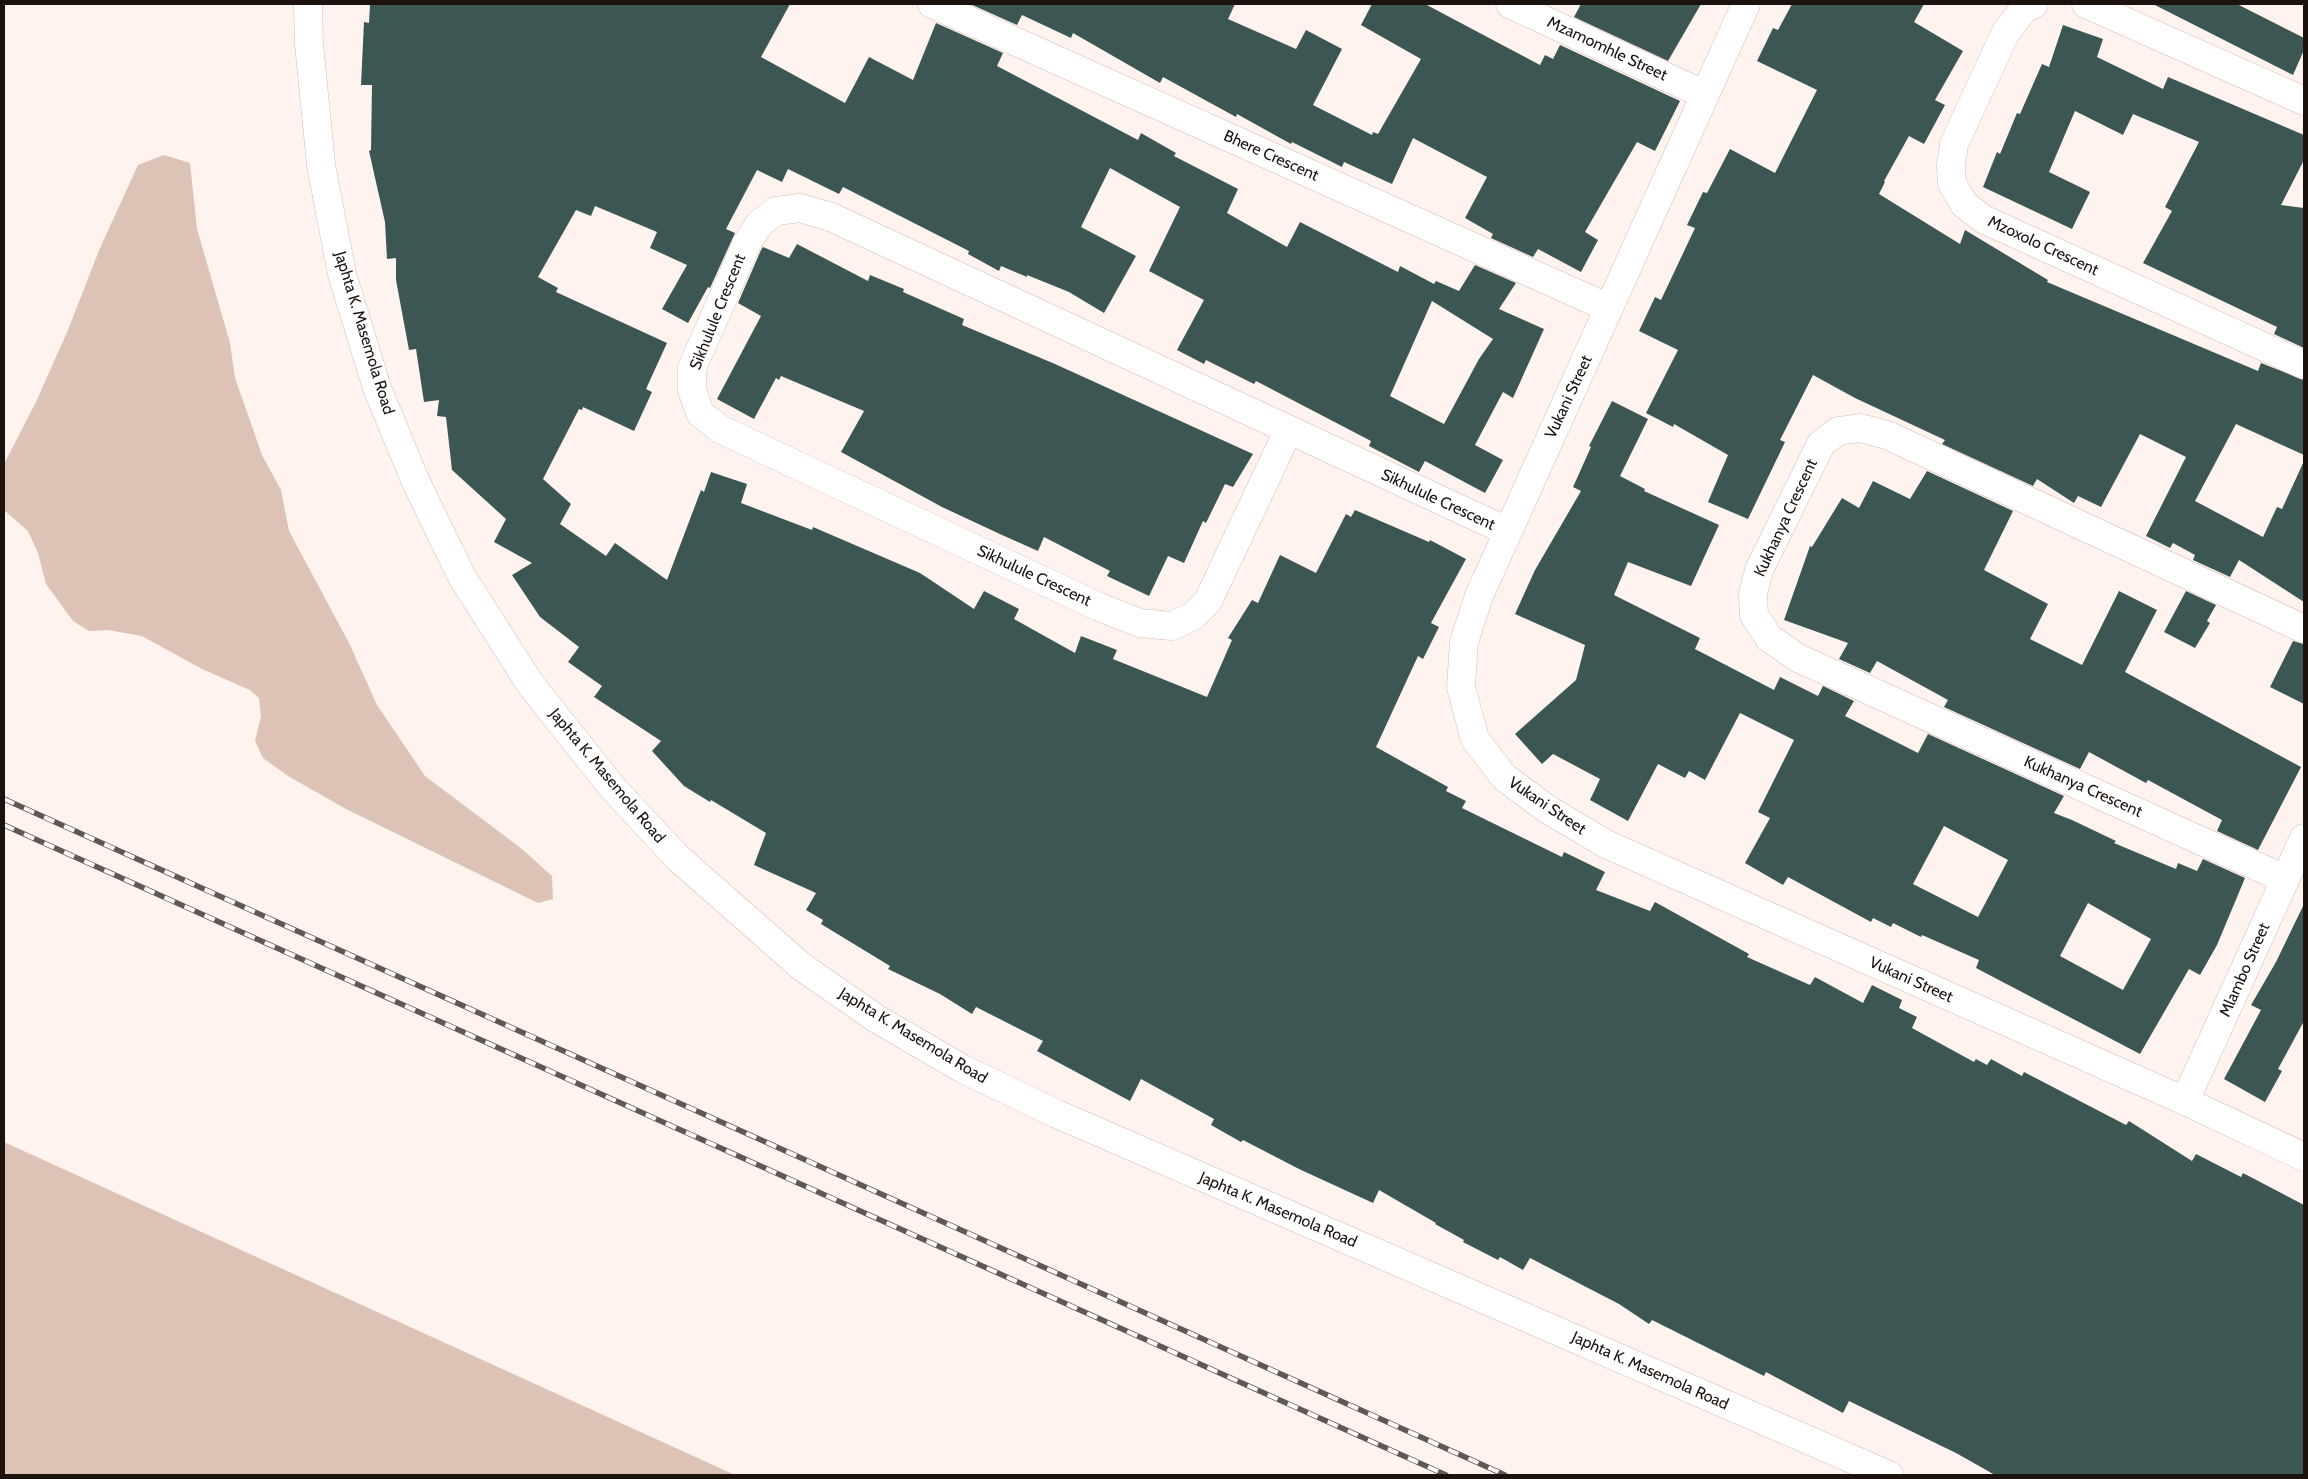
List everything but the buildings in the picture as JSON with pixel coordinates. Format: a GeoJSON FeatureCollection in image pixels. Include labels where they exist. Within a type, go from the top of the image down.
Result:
{"type":"FeatureCollection","features":[{"type":"Feature","properties":{"kind":"street","name":"Japhta K. Masemola Road"},"geometry":{"type":"LineString","coordinates":[[308,4],[308,44],[321,165],[342,274],[377,388],[415,480],[462,577],[531,685],[612,787],[678,858],[802,967],[877,1019],[963,1069],[1057,1114],[1889,1475]]}},
{"type":"Feature","properties":{"kind":"street","name":"Bhere Crescent"},"geometry":{"type":"LineString","coordinates":[[932,4],[1610,308]]}},
{"type":"Feature","properties":{"kind":"street","name":"Mzamomhle Street"},"geometry":{"type":"LineString","coordinates":[[1510,4],[1705,95]]}},
{"type":"Feature","properties":{"kind":"street","name":"Vukani Street"},"geometry":{"type":"LineString","coordinates":[[1746,4],[1479,596],[1464,642],[1462,687],[1475,739],[1504,777],[1547,810],[1606,844],[2186,1101],[2304,1157]]}},
{"type":"Feature","properties":{"kind":"street","name":"Mzoxolo Crescent"},"geometry":{"type":"LineString","coordinates":[[2034,4],[2024,9],[2006,32],[1954,144],[1951,165],[1952,184],[1964,204],[1983,219],[2304,365]]}},
{"type":"Feature","properties":{"kind":"street"},"geometry":{"type":"LineString","coordinates":[[2086,4],[2304,101]]}},
{"type":"Feature","properties":{"kind":"street","name":"Sikhulule Crescent"},"geometry":{"type":"LineString","coordinates":[[1288,431],[1208,601],[1192,616],[1172,626],[1140,623],[1099,607],[720,429],[700,413],[692,390],[692,368],[747,243],[760,223],[776,211],[800,208],[831,217],[1288,431],[1507,531]]}},
{"type":"Feature","properties":{"kind":"street","name":"Kukhanya Crescent"},"geometry":{"type":"LineString","coordinates":[[2286,879],[1798,658],[1769,638],[1754,615],[1753,594],[1759,570],[1821,444],[1838,431],[1860,428],[1887,435],[2304,629]]}},
{"type":"Feature","properties":{"kind":"street","name":"Mlambo Street"},"geometry":{"type":"LineString","coordinates":[[2186,1101],[2304,838]]}},
{"type":"Feature","properties":{"kind":"shaded area"},"geometry":{"type":"Polygon","coordinates":[[[164,155],[190,163],[197,229],[230,343],[235,378],[262,455],[281,490],[289,531],[349,643],[377,705],[425,776],[522,849],[552,876],[553,899],[538,903],[346,809],[288,776],[263,758],[255,741],[261,716],[259,698],[250,690],[202,669],[142,636],[108,630],[89,631],[73,621],[46,584],[38,553],[28,531],[4,510],[4,464],[36,402],[68,330],[100,248],[138,165],[164,155]]]}},
{"type":"Feature","properties":{"kind":"shaded area"},"geometry":{"type":"Polygon","coordinates":[[[4,1142],[735,1475],[4,1475],[4,1142]]]}},
{"type":"Feature","properties":{"kind":"railway"},"geometry":{"type":"LineString","coordinates":[[4,799],[1505,1475]]}},
{"type":"Feature","properties":{"kind":"railway"},"geometry":{"type":"LineString","coordinates":[[4,825],[1446,1475]]}}]}
